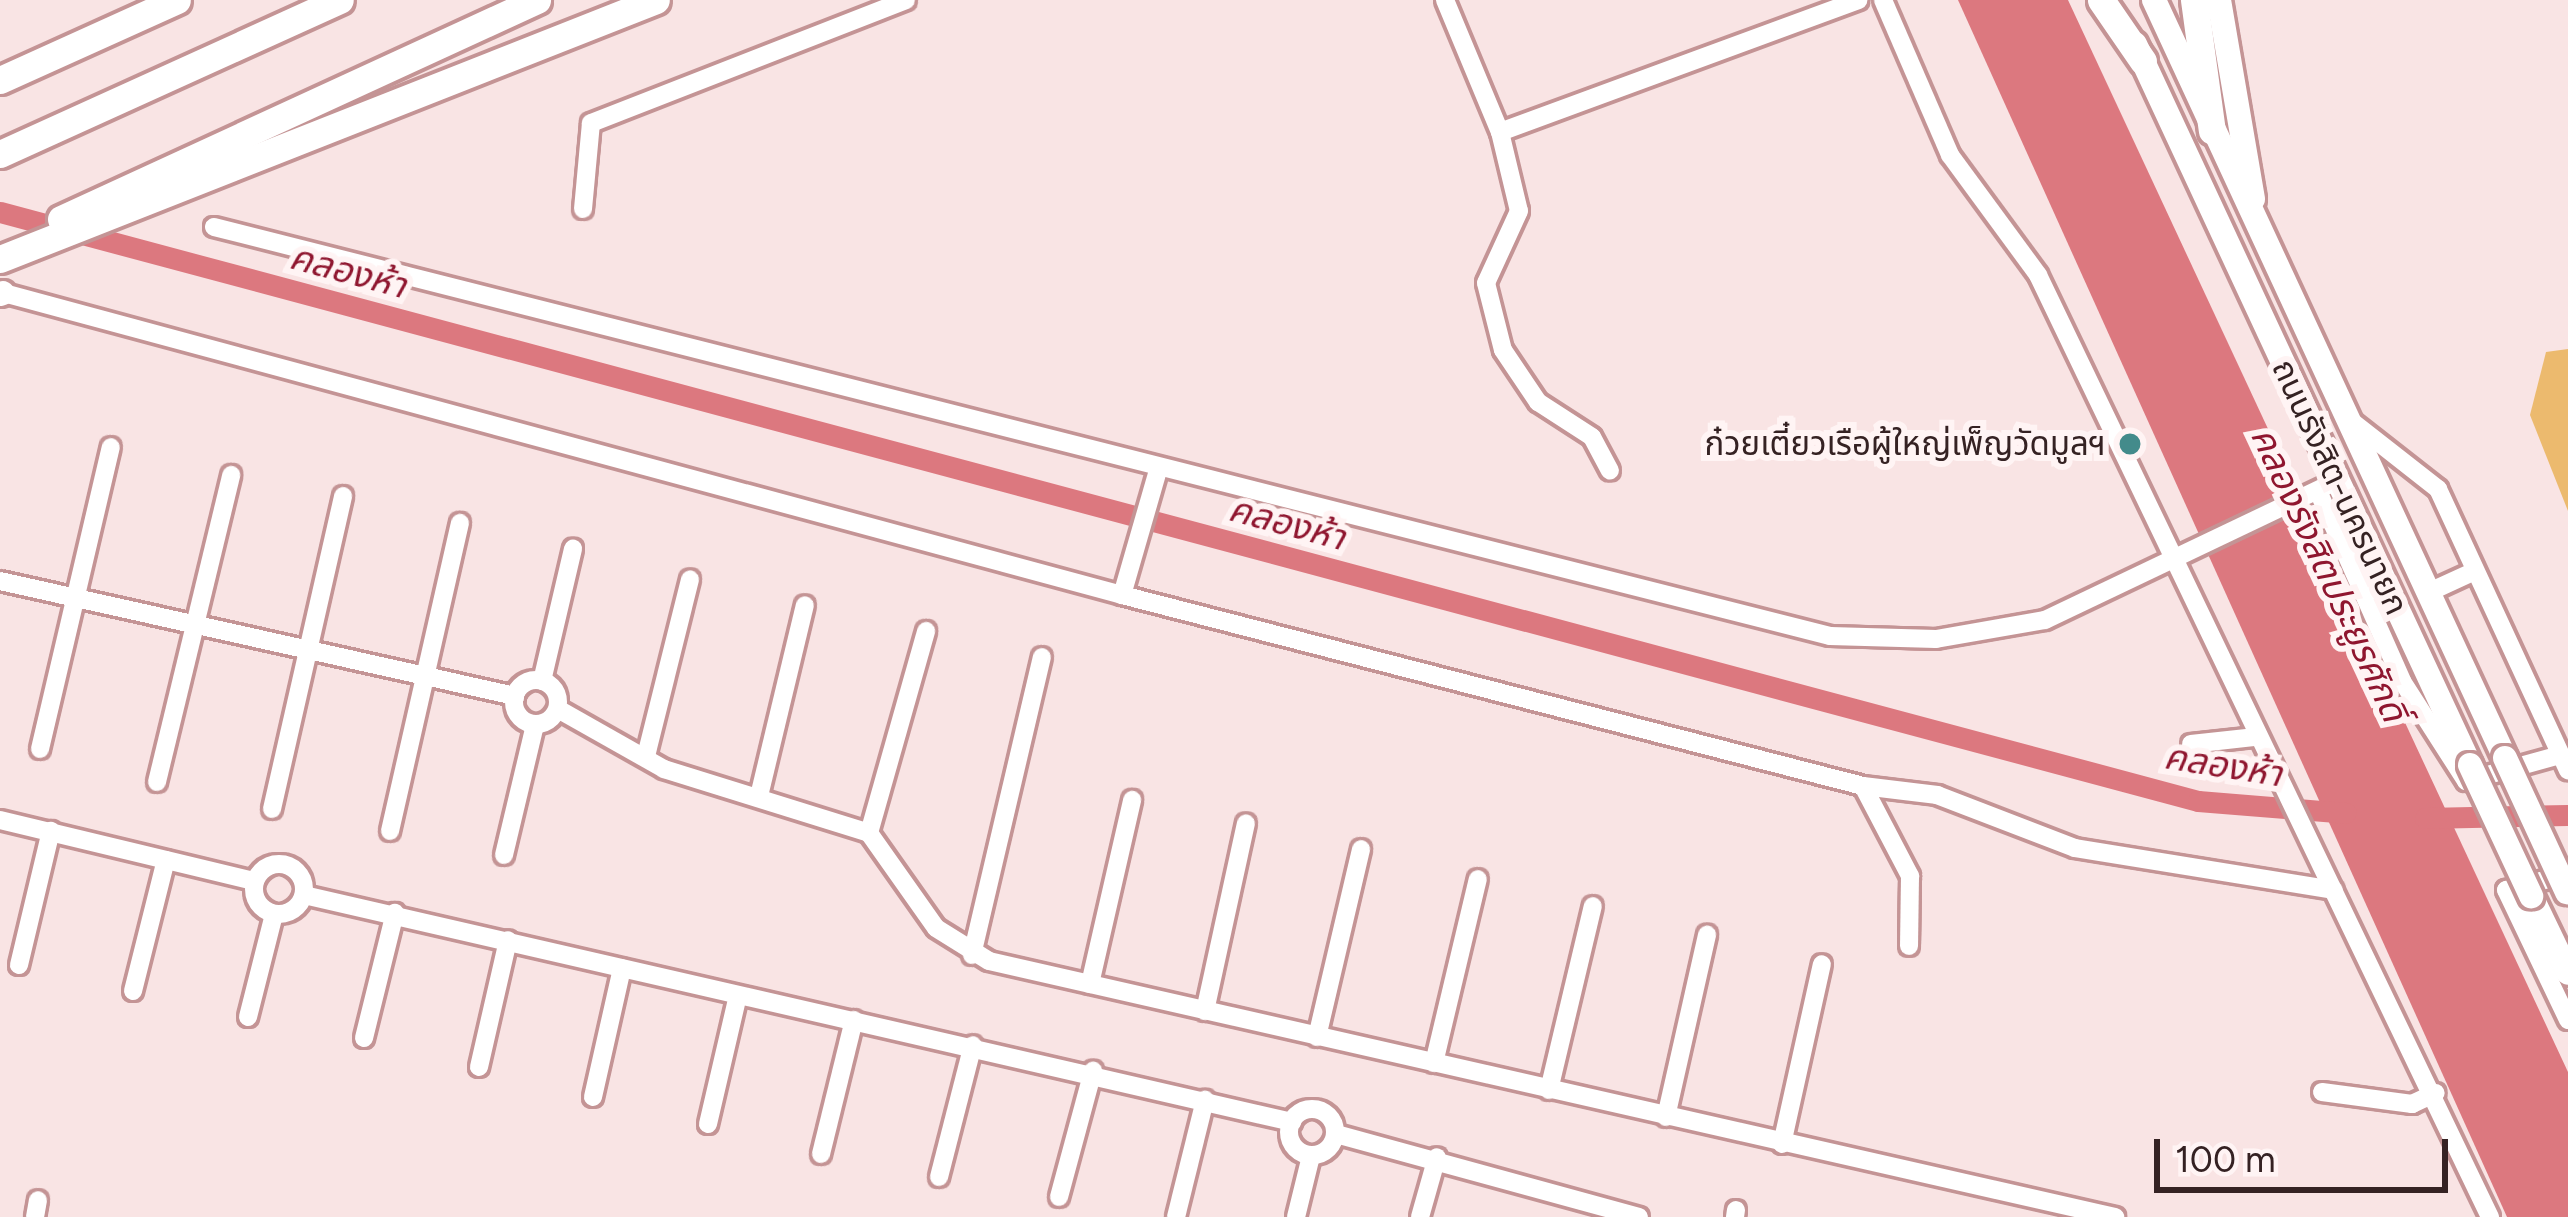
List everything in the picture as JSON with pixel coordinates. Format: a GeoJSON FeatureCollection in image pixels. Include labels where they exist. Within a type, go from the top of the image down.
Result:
{"type":"FeatureCollection","features":[{"type":"Feature","properties":{"kind":"highway"},"geometry":{"type":"LineString","coordinates":[[0,80],[177,0]]}},
{"type":"Feature","properties":{"kind":"highway"},"geometry":{"type":"LineString","coordinates":[[0,154],[340,0]]}},
{"type":"Feature","properties":{"kind":"highway"},"geometry":{"type":"LineString","coordinates":[[0,260],[616,7],[656,0]]}},
{"type":"Feature","properties":{"kind":"highway"},"geometry":{"type":"LineString","coordinates":[[2102,0],[2143,61]]}},
{"type":"Feature","properties":{"kind":"highway"},"geometry":{"type":"LineString","coordinates":[[2194,0],[2212,130]]}},
{"type":"Feature","properties":{"kind":"highway"},"geometry":{"type":"LineString","coordinates":[[0,248],[533,2]]}},
{"type":"Feature","properties":{"kind":"main road","name":"ถนนรังสิต-นครนายก"},"geometry":{"type":"LineString","coordinates":[[2116,0],[2322,489],[2470,765],[2568,973]]}},
{"type":"Feature","properties":{"kind":"main road","name":"ถนนรังสิต-นครนายก"},"geometry":{"type":"LineString","coordinates":[[2154,0],[2567,894]]}},
{"type":"Feature","properties":{"kind":"main road"},"geometry":{"type":"LineString","coordinates":[[2219,0],[2261,239]]}},
{"type":"Feature","properties":{"kind":"street"},"geometry":{"type":"LineString","coordinates":[[583,209],[591,123],[906,0]]}},
{"type":"Feature","properties":{"kind":"street"},"geometry":{"type":"LineString","coordinates":[[1445,0],[1500,132],[1519,211],[1486,284],[1503,350],[1538,402],[1592,437],[1610,471]]}},
{"type":"Feature","properties":{"kind":"street"},"geometry":{"type":"LineString","coordinates":[[1500,132],[1858,0]]}},
{"type":"Feature","properties":{"kind":"street"},"geometry":{"type":"LineString","coordinates":[[1883,0],[1939,136],[2038,275],[2176,554],[2254,737],[2436,1093],[2491,1217]]}},
{"type":"Feature","properties":{"kind":"street"},"geometry":{"type":"LineString","coordinates":[[214,226],[1156,477],[1584,581],[1867,639],[2044,620],[2322,489],[2402,681],[2466,782],[2564,762],[2438,489],[2343,414]]}},
{"type":"Feature","properties":{"kind":"street"},"geometry":{"type":"LineString","coordinates":[[1,293],[1863,786],[1937,795],[2075,848],[2334,890]]}},
{"type":"Feature","properties":{"kind":"street"},"geometry":{"type":"LineString","coordinates":[[40,748],[111,447]]}},
{"type":"Feature","properties":{"kind":"street"},"geometry":{"type":"LineString","coordinates":[[157,782],[232,475]]}},
{"type":"Feature","properties":{"kind":"street"},"geometry":{"type":"LineString","coordinates":[[1124,589],[1156,477]]}},
{"type":"Feature","properties":{"kind":"street"},"geometry":{"type":"LineString","coordinates":[[272,809],[343,496]]}},
{"type":"Feature","properties":{"kind":"street"},"geometry":{"type":"LineString","coordinates":[[390,831],[460,523]]}},
{"type":"Feature","properties":{"kind":"street"},"geometry":{"type":"LineString","coordinates":[[574,549],[542,681],[558,709],[646,757],[760,792],[869,833],[937,928],[971,955],[2115,1217]]}},
{"type":"Feature","properties":{"kind":"street"},"geometry":{"type":"LineString","coordinates":[[2427,593],[2475,571]]}},
{"type":"Feature","properties":{"kind":"street"},"geometry":{"type":"LineString","coordinates":[[646,757],[690,579]]}},
{"type":"Feature","properties":{"kind":"street"},"geometry":{"type":"LineString","coordinates":[[0,581],[515,696],[542,681]]}},
{"type":"Feature","properties":{"kind":"street"},"geometry":{"type":"LineString","coordinates":[[760,792],[805,605]]}},
{"type":"Feature","properties":{"kind":"street"},"geometry":{"type":"LineString","coordinates":[[869,833],[926,631]]}},
{"type":"Feature","properties":{"kind":"street"},"geometry":{"type":"LineString","coordinates":[[971,955],[1042,657]]}},
{"type":"Feature","properties":{"kind":"street"},"geometry":{"type":"LineString","coordinates":[[515,696],[518,716],[535,725]]}},
{"type":"Feature","properties":{"kind":"street"},"geometry":{"type":"LineString","coordinates":[[505,855],[535,725],[558,709]]}},
{"type":"Feature","properties":{"kind":"street"},"geometry":{"type":"LineString","coordinates":[[2191,743],[2254,737]]}},
{"type":"Feature","properties":{"kind":"street"},"geometry":{"type":"LineString","coordinates":[[1863,786],[1910,876],[1910,946]]}},
{"type":"Feature","properties":{"kind":"street"},"geometry":{"type":"LineString","coordinates":[[1090,984],[1132,800]]}},
{"type":"Feature","properties":{"kind":"street"},"geometry":{"type":"LineString","coordinates":[[0,820],[254,881],[287,864],[304,895]]}},
{"type":"Feature","properties":{"kind":"street"},"geometry":{"type":"LineString","coordinates":[[1205,1011],[1246,823]]}},
{"type":"Feature","properties":{"kind":"street"},"geometry":{"type":"LineString","coordinates":[[19,965],[50,831]]}},
{"type":"Feature","properties":{"kind":"street"},"geometry":{"type":"LineString","coordinates":[[1317,1037],[1361,849]]}},
{"type":"Feature","properties":{"kind":"street"},"geometry":{"type":"LineString","coordinates":[[133,991],[166,860]]}},
{"type":"Feature","properties":{"kind":"street"},"geometry":{"type":"LineString","coordinates":[[2568,874],[2512,883],[2506,897],[2568,1020]]}},
{"type":"Feature","properties":{"kind":"street"},"geometry":{"type":"LineString","coordinates":[[1435,1063],[1478,879]]}},
{"type":"Feature","properties":{"kind":"street"},"geometry":{"type":"LineString","coordinates":[[254,881],[274,914]]}},
{"type":"Feature","properties":{"kind":"street"},"geometry":{"type":"LineString","coordinates":[[248,1017],[274,914],[304,895],[1093,1071],[1292,1122],[1321,1110],[1336,1133],[1437,1157],[1639,1217]]}},
{"type":"Feature","properties":{"kind":"street"},"geometry":{"type":"LineString","coordinates":[[1549,1090],[1593,905]]}},
{"type":"Feature","properties":{"kind":"street"},"geometry":{"type":"LineString","coordinates":[[364,1038],[394,913]]}},
{"type":"Feature","properties":{"kind":"street"},"geometry":{"type":"LineString","coordinates":[[1666,1117],[1707,935]]}},
{"type":"Feature","properties":{"kind":"street"},"geometry":{"type":"LineString","coordinates":[[479,1067],[508,940]]}},
{"type":"Feature","properties":{"kind":"street"},"geometry":{"type":"LineString","coordinates":[[1781,1144],[1822,964]]}},
{"type":"Feature","properties":{"kind":"street"},"geometry":{"type":"LineString","coordinates":[[593,1097],[622,968]]}},
{"type":"Feature","properties":{"kind":"street"},"geometry":{"type":"LineString","coordinates":[[708,1124],[738,995]]}},
{"type":"Feature","properties":{"kind":"street"},"geometry":{"type":"LineString","coordinates":[[821,1154],[854,1020]]}},
{"type":"Feature","properties":{"kind":"street"},"geometry":{"type":"LineString","coordinates":[[939,1177],[974,1045]]}},
{"type":"Feature","properties":{"kind":"street"},"geometry":{"type":"LineString","coordinates":[[1059,1197],[1093,1071]]}},
{"type":"Feature","properties":{"kind":"street"},"geometry":{"type":"LineString","coordinates":[[2321,1092],[2412,1104],[2436,1093]]}},
{"type":"Feature","properties":{"kind":"street"},"geometry":{"type":"LineString","coordinates":[[1176,1217],[1205,1100]]}},
{"type":"Feature","properties":{"kind":"street"},"geometry":{"type":"LineString","coordinates":[[1292,1122],[1293,1145],[1310,1156]]}},
{"type":"Feature","properties":{"kind":"street"},"geometry":{"type":"LineString","coordinates":[[1296,1217],[1310,1156],[1336,1133]]}},
{"type":"Feature","properties":{"kind":"street"},"geometry":{"type":"LineString","coordinates":[[1420,1217],[1437,1157]]}},
{"type":"Feature","properties":{"kind":"shaded area"},"geometry":{"type":"Polygon","coordinates":[[[2568,349],[2568,511],[2530,415],[2546,352],[2568,349]]]}},
{"type":"Feature","properties":{"kind":"water","name":"คลองรังสิตประยูรศักดิ์"},"geometry":{"type":"Polygon","coordinates":[[[1958,0],[2068,0],[2568,1072],[2568,1217],[2507,1217],[1958,0]]]}},
{"type":"Feature","properties":{"kind":"waterway","name":"คลองห้า"},"geometry":{"type":"LineString","coordinates":[[0,212],[2198,801],[2346,813]]}},
{"type":"Feature","properties":{"kind":"waterway","name":"คลองห้า"},"geometry":{"type":"LineString","coordinates":[[2425,818],[2568,815]]}},
{"type":"Feature","properties":{"kind":"place","name":"ก๋วยเตี๋ยวเรือผู้ใหญ่เพ็ญวัดมูลฯ"},"geometry":{"type":"Point","coordinates":[2130,444]}}]}
